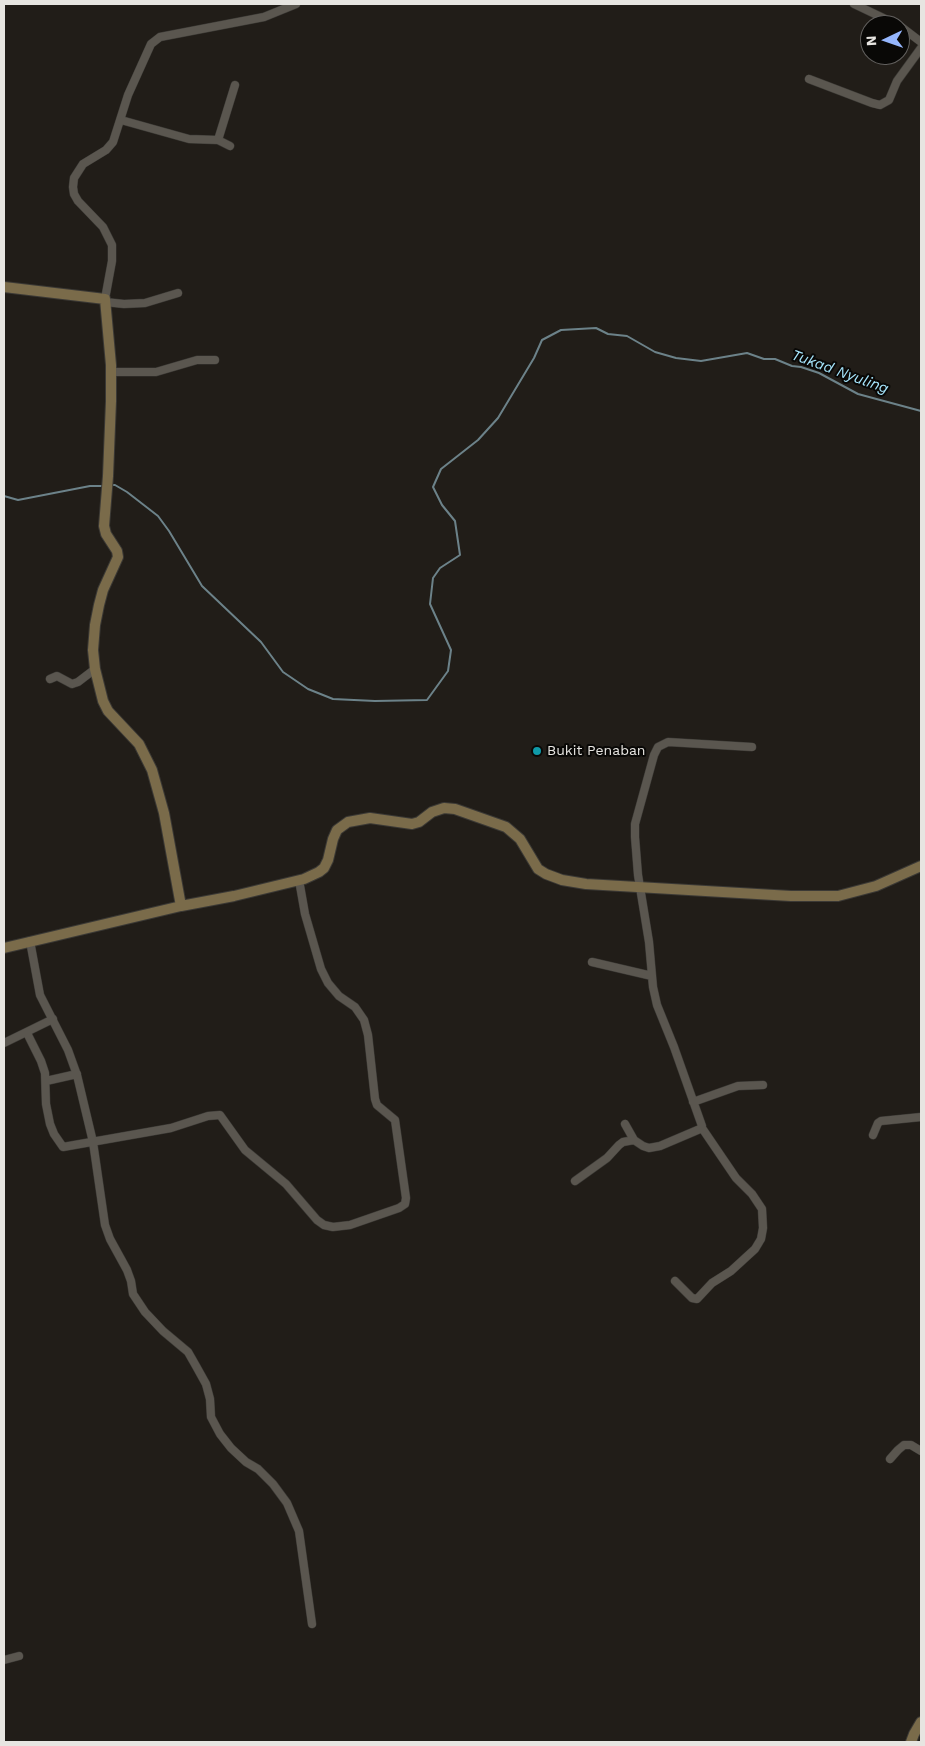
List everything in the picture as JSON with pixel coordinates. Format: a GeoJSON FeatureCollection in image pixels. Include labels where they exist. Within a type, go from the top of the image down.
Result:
{"type":"FeatureCollection","features":[{"type":"Feature","properties":{"kind":"street"},"geometry":{"type":"LineString","coordinates":[[181,906],[164,812],[152,770],[139,744],[108,711],[103,701],[95,669],[93,650],[98,612],[103,590],[118,557],[117,551],[106,534],[104,526],[112,372],[105,300],[112,261],[112,245],[102,227],[74,194],[74,178],[79,167],[111,146],[128,95],[146,52],[155,39],[264,17],[296,4]]}},
{"type":"Feature","properties":{"kind":"street"},"geometry":{"type":"LineString","coordinates":[[854,4],[878,15]]}},
{"type":"Feature","properties":{"kind":"street"},"geometry":{"type":"LineString","coordinates":[[910,34],[921,42]]}},
{"type":"Feature","properties":{"kind":"street"},"geometry":{"type":"LineString","coordinates":[[809,80],[872,104],[880,105],[889,100],[897,82],[921,48]]}},
{"type":"Feature","properties":{"kind":"street"},"geometry":{"type":"LineString","coordinates":[[218,140],[235,85]]}},
{"type":"Feature","properties":{"kind":"street"},"geometry":{"type":"LineString","coordinates":[[121,120],[189,139],[218,140],[230,146]]}},
{"type":"Feature","properties":{"kind":"street"},"geometry":{"type":"LineString","coordinates":[[4,287],[124,304],[145,303],[178,293]]}},
{"type":"Feature","properties":{"kind":"street"},"geometry":{"type":"LineString","coordinates":[[112,372],[156,372],[197,360],[215,360]]}},
{"type":"Feature","properties":{"kind":"street"},"geometry":{"type":"LineString","coordinates":[[50,679],[57,676],[72,684],[78,682],[95,669]]}},
{"type":"Feature","properties":{"kind":"street"},"geometry":{"type":"LineString","coordinates":[[675,1281],[692,1298],[697,1299],[712,1282],[731,1271],[755,1249],[761,1240],[763,1228],[762,1209],[752,1194],[736,1178],[702,1128],[674,1047],[656,1005],[635,845],[636,824],[654,755],[658,747],[668,742],[752,747]]}},
{"type":"Feature","properties":{"kind":"street"},"geometry":{"type":"LineString","coordinates":[[4,948],[299,880],[313,875],[324,868],[337,830],[348,822],[370,818],[412,824],[419,822],[432,812],[444,808],[455,809],[506,827],[520,839],[538,869],[562,880],[586,884],[791,896],[838,896],[876,886],[921,866]]}},
{"type":"Feature","properties":{"kind":"street"},"geometry":{"type":"LineString","coordinates":[[27,1033],[41,1061],[46,1081],[48,1117],[54,1134],[63,1147],[171,1128],[208,1116],[220,1115],[245,1150],[286,1184],[317,1220],[324,1225],[333,1227],[350,1225],[399,1208],[405,1204],[406,1198],[396,1127],[394,1120],[377,1105],[375,1099],[368,1035],[364,1020],[355,1007],[339,996],[328,983],[320,969],[305,914],[299,880]]}},
{"type":"Feature","properties":{"kind":"street"},"geometry":{"type":"LineString","coordinates":[[30,941],[40,995],[68,1050],[77,1074],[92,1142],[105,1225],[127,1270],[133,1294],[138,1303],[162,1330],[188,1352],[206,1384],[210,1399],[211,1417],[216,1428],[246,1462],[258,1469],[273,1484],[287,1503],[299,1531],[312,1624]]}},
{"type":"Feature","properties":{"kind":"street"},"geometry":{"type":"LineString","coordinates":[[592,962],[652,976]]}},
{"type":"Feature","properties":{"kind":"street"},"geometry":{"type":"LineString","coordinates":[[4,1043],[53,1019]]}},
{"type":"Feature","properties":{"kind":"street"},"geometry":{"type":"LineString","coordinates":[[46,1081],[77,1074]]}},
{"type":"Feature","properties":{"kind":"street"},"geometry":{"type":"LineString","coordinates":[[693,1102],[738,1086],[763,1085]]}},
{"type":"Feature","properties":{"kind":"street"},"geometry":{"type":"LineString","coordinates":[[873,1135],[875,1128],[881,1121],[921,1117]]}},
{"type":"Feature","properties":{"kind":"street"},"geometry":{"type":"LineString","coordinates":[[625,1124],[634,1140],[649,1148],[660,1146],[702,1128]]}},
{"type":"Feature","properties":{"kind":"street"},"geometry":{"type":"LineString","coordinates":[[575,1181],[607,1158],[618,1145],[634,1140]]}},
{"type":"Feature","properties":{"kind":"street"},"geometry":{"type":"LineString","coordinates":[[890,1459],[904,1445],[911,1445],[921,1451]]}},
{"type":"Feature","properties":{"kind":"street"},"geometry":{"type":"LineString","coordinates":[[4,1660],[18,1656]]}},
{"type":"Feature","properties":{"kind":"street"},"geometry":{"type":"LineString","coordinates":[[911,1742],[921,1722]]}},
{"type":"Feature","properties":{"kind":"waterway","name":"Tukad Nyuling"},"geometry":{"type":"LineString","coordinates":[[112,485],[127,492],[158,516],[202,586],[261,642],[283,672],[308,689],[333,699],[375,701],[427,700],[448,671],[451,650],[430,604],[433,578],[440,568],[460,555],[455,521],[442,505],[433,487],[441,469],[478,440],[498,418],[534,358],[542,340],[561,330],[596,328],[608,334],[627,336],[655,352],[676,358],[701,361],[747,353],[764,359],[775,359],[792,366],[801,367],[819,373],[858,394],[921,411]]}},
{"type":"Feature","properties":{"kind":"waterway","name":"Tukad Nyuling"},"geometry":{"type":"LineString","coordinates":[[4,496],[18,500],[90,486],[105,486]]}},
{"type":"Feature","properties":{"kind":"place","name":"Bukit Penaban"},"geometry":{"type":"Point","coordinates":[537,751]}}]}
